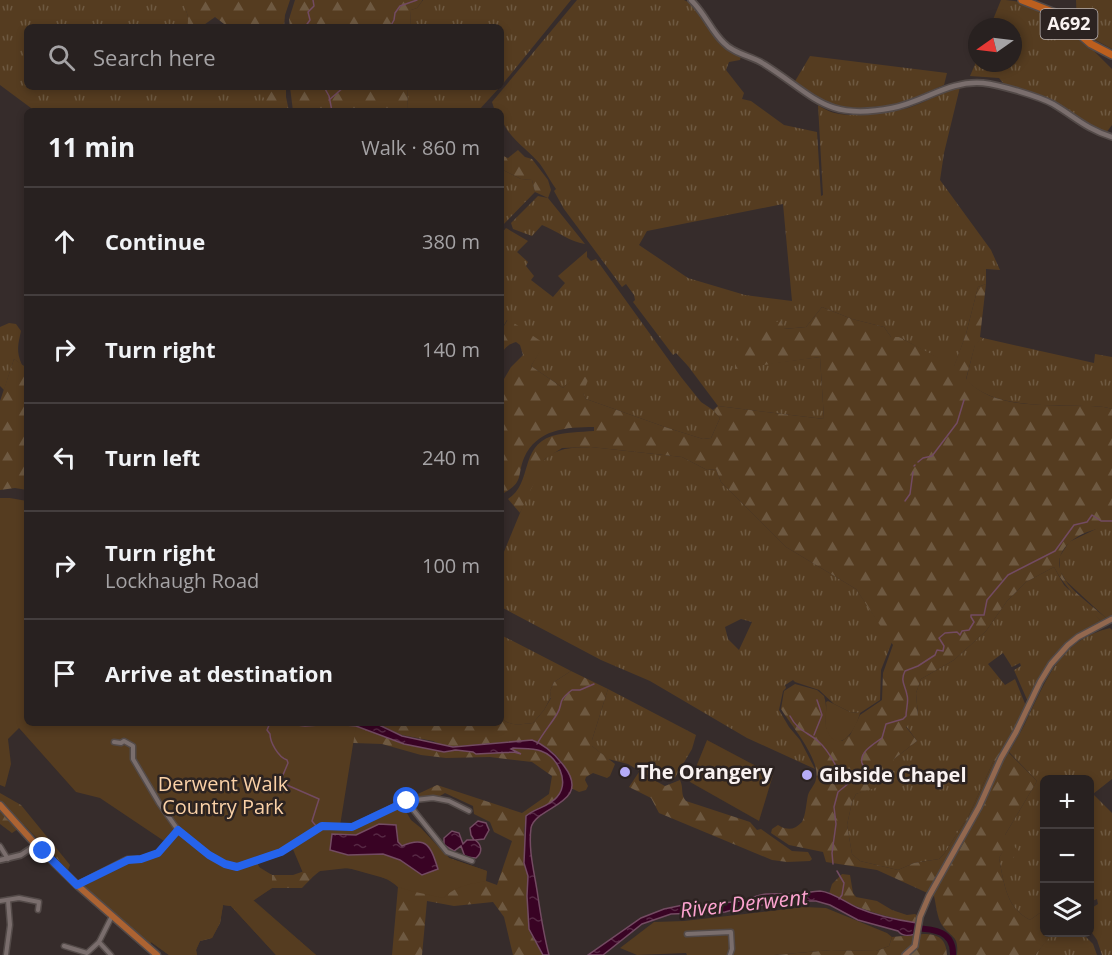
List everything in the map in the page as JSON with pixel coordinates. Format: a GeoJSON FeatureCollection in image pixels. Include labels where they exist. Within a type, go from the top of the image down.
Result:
{"type":"FeatureCollection","features":[{"type":"Feature","properties":{"kind":"highway","name":"A692"},"geometry":{"type":"LineString","coordinates":[[1022,0],[1055,14],[1091,44],[1112,55]]}},
{"type":"Feature","properties":{"kind":"main road"},"geometry":{"type":"LineString","coordinates":[[905,955],[915,946],[920,917],[936,882],[979,807],[1001,758],[1051,664],[1078,637],[1112,618]]}},
{"type":"Feature","properties":{"kind":"main road"},"geometry":{"type":"LineString","coordinates":[[0,805],[36,845],[152,954]]}},
{"type":"Feature","properties":{"kind":"street"},"geometry":{"type":"LineString","coordinates":[[691,0],[707,17],[725,45],[765,64],[806,95],[829,107],[844,111],[891,108],[911,103],[953,85],[983,83],[1047,101],[1087,127],[1112,137]]}},
{"type":"Feature","properties":{"kind":"street"},"geometry":{"type":"LineString","coordinates":[[114,742],[124,741],[133,746],[133,759],[177,831],[209,855],[225,864],[237,867],[281,852],[322,826],[352,827],[407,801],[433,798],[449,801],[469,811]]}},
{"type":"Feature","properties":{"kind":"street"},"geometry":{"type":"LineString","coordinates":[[407,801],[447,852],[472,861]]}},
{"type":"Feature","properties":{"kind":"street"},"geometry":{"type":"LineString","coordinates":[[77,885],[128,860],[141,859],[158,853],[177,831]]}},
{"type":"Feature","properties":{"kind":"street"},"geometry":{"type":"LineString","coordinates":[[0,860],[24,854],[36,845]]}},
{"type":"Feature","properties":{"kind":"street"},"geometry":{"type":"LineString","coordinates":[[0,846],[8,859]]}},
{"type":"Feature","properties":{"kind":"street"},"geometry":{"type":"LineString","coordinates":[[0,901],[27,899],[39,902],[38,910]]}},
{"type":"Feature","properties":{"kind":"street"},"geometry":{"type":"LineString","coordinates":[[6,955],[10,925],[8,900]]}},
{"type":"Feature","properties":{"kind":"street"},"geometry":{"type":"LineString","coordinates":[[64,945],[88,954],[99,942],[112,916]]}},
{"type":"Feature","properties":{"kind":"street"},"geometry":{"type":"LineString","coordinates":[[687,934],[731,932],[730,955]]}},
{"type":"Feature","properties":{"kind":"street"},"geometry":{"type":"LineString","coordinates":[[99,942],[111,955]]}},
{"type":"Feature","properties":{"kind":"green space"},"geometry":{"type":"Polygon","coordinates":[[[0,0],[183,0],[188,24],[24,24],[24,90],[270,90],[271,108],[31,108],[0,85],[0,0]]]}},
{"type":"Feature","properties":{"kind":"green space"},"geometry":{"type":"Polygon","coordinates":[[[180,0],[290,0],[284,24],[224,24],[215,17],[205,24],[187,24],[184,6],[180,0]]]}},
{"type":"Feature","properties":{"kind":"green space"},"geometry":{"type":"Polygon","coordinates":[[[295,0],[422,0],[417,8],[411,10],[410,24],[290,24],[295,0]]]}},
{"type":"Feature","properties":{"kind":"green space"},"geometry":{"type":"Polygon","coordinates":[[[423,0],[571,0],[504,82],[504,24],[410,24],[411,10],[417,8],[423,0]]]}},
{"type":"Feature","properties":{"kind":"green space"},"geometry":{"type":"Polygon","coordinates":[[[577,0],[684,0],[688,2],[706,22],[721,45],[741,56],[740,60],[729,62],[726,70],[744,93],[742,99],[751,101],[784,125],[817,132],[821,196],[823,195],[818,105],[831,112],[843,114],[882,113],[908,108],[960,87],[940,180],[991,250],[1000,270],[986,269],[986,284],[978,287],[966,334],[954,367],[899,337],[891,337],[884,327],[852,319],[822,307],[806,327],[783,329],[781,321],[735,348],[735,368],[820,357],[824,419],[718,406],[688,366],[676,353],[673,355],[633,302],[634,295],[626,284],[622,287],[564,209],[554,191],[556,189],[542,167],[510,134],[504,124],[504,108],[494,108],[492,102],[577,0]],[[783,204],[647,231],[639,245],[688,278],[745,295],[792,301],[783,204]]]}},
{"type":"Feature","properties":{"kind":"green space"},"geometry":{"type":"Polygon","coordinates":[[[1001,0],[1034,7],[1049,14],[1076,34],[1112,69],[1112,125],[1106,133],[1077,119],[1048,99],[1004,84],[999,78],[970,76],[972,72],[1022,72],[1022,18],[994,18],[1001,0]]]}},
{"type":"Feature","properties":{"kind":"green space"},"geometry":{"type":"Polygon","coordinates":[[[1076,0],[1092,0],[1092,38],[1077,25],[1076,0]]]}},
{"type":"Feature","properties":{"kind":"green space"},"geometry":{"type":"Polygon","coordinates":[[[1092,0],[1112,0],[1112,49],[1092,38],[1092,0]]]}},
{"type":"Feature","properties":{"kind":"green space"},"geometry":{"type":"Polygon","coordinates":[[[810,56],[947,73],[944,85],[898,105],[848,109],[825,104],[794,83],[810,56]]]}},
{"type":"Feature","properties":{"kind":"green space"},"geometry":{"type":"Polygon","coordinates":[[[259,90],[286,90],[288,108],[270,108],[259,90]]]}},
{"type":"Feature","properties":{"kind":"green space"},"geometry":{"type":"Polygon","coordinates":[[[290,90],[408,90],[407,108],[293,108],[290,90]]]}},
{"type":"Feature","properties":{"kind":"green space"},"geometry":{"type":"Polygon","coordinates":[[[408,90],[497,90],[481,108],[407,108],[408,90]]]}},
{"type":"Feature","properties":{"kind":"green space"},"geometry":{"type":"Polygon","coordinates":[[[518,150],[525,157],[532,159],[548,180],[551,190],[548,198],[535,192],[532,180],[521,179],[504,170],[504,156],[508,158],[518,150]]]}},
{"type":"Feature","properties":{"kind":"green space"},"geometry":{"type":"Polygon","coordinates":[[[504,170],[521,179],[532,180],[535,192],[504,224],[504,170]]]}},
{"type":"Feature","properties":{"kind":"green space"},"geometry":{"type":"Polygon","coordinates":[[[538,196],[548,198],[585,244],[569,239],[542,225],[532,236],[513,229],[511,223],[538,196]]]}},
{"type":"Feature","properties":{"kind":"green space"},"geometry":{"type":"Polygon","coordinates":[[[506,228],[528,241],[517,252],[528,262],[526,266],[534,276],[531,280],[553,297],[565,283],[558,276],[587,251],[587,257],[591,261],[596,259],[681,377],[701,402],[720,418],[711,438],[703,439],[586,399],[574,377],[563,388],[531,366],[544,344],[507,320],[504,325],[504,230],[506,228]]]}},
{"type":"Feature","properties":{"kind":"green space"},"geometry":{"type":"Polygon","coordinates":[[[986,284],[980,337],[983,338],[975,345],[966,379],[977,389],[1005,401],[1112,409],[1112,527],[1093,530],[1074,539],[1067,545],[1059,562],[1061,572],[1068,584],[1106,618],[1101,621],[1081,602],[1063,582],[1054,567],[1026,582],[1007,601],[986,631],[954,660],[921,679],[916,693],[918,716],[906,727],[917,741],[894,759],[890,779],[878,787],[856,794],[847,825],[852,854],[860,861],[898,870],[914,863],[939,859],[969,815],[993,762],[1003,747],[1037,781],[1005,835],[1019,852],[1013,858],[1004,850],[999,858],[1011,902],[1022,915],[1030,920],[1040,913],[1040,937],[1050,937],[1035,955],[957,955],[956,940],[940,922],[934,896],[877,870],[826,862],[823,852],[789,845],[771,833],[772,829],[778,825],[791,829],[802,822],[808,795],[816,779],[814,762],[810,753],[781,709],[784,691],[795,684],[817,690],[824,696],[829,733],[842,741],[850,735],[860,715],[882,700],[883,673],[893,645],[856,589],[786,547],[721,482],[716,469],[707,470],[682,457],[591,447],[562,448],[545,459],[520,513],[508,499],[521,484],[535,448],[552,436],[594,431],[594,427],[563,429],[544,435],[536,441],[524,458],[515,485],[504,493],[504,379],[511,367],[523,355],[520,345],[516,342],[504,350],[504,326],[508,319],[545,344],[531,366],[563,388],[573,377],[586,377],[588,380],[583,393],[586,399],[703,439],[711,438],[720,418],[713,410],[718,406],[824,419],[820,357],[735,369],[738,331],[745,328],[781,321],[784,329],[806,327],[822,307],[852,319],[884,327],[891,337],[899,337],[954,366],[966,334],[978,287],[986,284]]]}},
{"type":"Feature","properties":{"kind":"green space"},"geometry":{"type":"Polygon","coordinates":[[[9,323],[16,324],[21,331],[18,348],[22,365],[14,359],[4,390],[0,386],[0,327],[9,323]]]}},
{"type":"Feature","properties":{"kind":"green space"},"geometry":{"type":"Polygon","coordinates":[[[983,338],[1094,363],[1095,354],[1112,357],[1112,409],[1098,406],[1021,403],[991,396],[978,389],[966,380],[975,344],[983,338]]]}},
{"type":"Feature","properties":{"kind":"green space"},"geometry":{"type":"Polygon","coordinates":[[[14,359],[24,366],[24,490],[0,490],[0,401],[14,359]]]}},
{"type":"Feature","properties":{"kind":"green space"},"geometry":{"type":"Polygon","coordinates":[[[591,447],[682,457],[707,470],[716,469],[721,482],[786,547],[856,589],[892,642],[881,670],[880,700],[860,713],[850,712],[834,704],[819,690],[793,680],[785,685],[786,688],[783,691],[779,710],[800,740],[815,769],[747,738],[650,681],[601,660],[504,609],[504,552],[539,467],[555,452],[568,448],[591,447]],[[741,619],[725,627],[728,639],[739,650],[752,622],[741,619]]]}},
{"type":"Feature","properties":{"kind":"green space","name":"Derwent Walk Country Park"},"geometry":{"type":"Polygon","coordinates":[[[0,498],[10,498],[24,500],[24,726],[356,726],[340,826],[352,827],[401,803],[411,820],[449,858],[487,871],[485,881],[458,888],[443,898],[398,887],[391,880],[348,868],[303,873],[292,847],[256,861],[259,867],[272,875],[272,888],[253,901],[316,955],[276,955],[231,906],[223,905],[220,923],[212,938],[200,941],[196,950],[197,955],[169,955],[151,942],[150,945],[80,883],[122,861],[153,854],[167,843],[100,798],[76,792],[19,728],[8,739],[11,764],[5,787],[0,785],[0,498]]]}},
{"type":"Feature","properties":{"kind":"green space"},"geometry":{"type":"Polygon","coordinates":[[[1100,527],[1112,527],[1112,615],[1106,618],[1066,581],[1060,571],[1060,556],[1069,542],[1100,527]]]}},
{"type":"Feature","properties":{"kind":"green space"},"geometry":{"type":"Polygon","coordinates":[[[1054,567],[1064,585],[1101,621],[1064,645],[1050,661],[1028,702],[1014,670],[1021,666],[1020,663],[1012,667],[1003,653],[988,664],[1005,685],[1015,679],[1026,706],[1007,743],[993,762],[969,815],[939,859],[914,863],[898,870],[860,861],[852,854],[847,825],[852,802],[856,794],[864,791],[894,759],[917,741],[906,726],[918,715],[916,693],[921,679],[954,660],[986,631],[1007,601],[1026,582],[1054,567]]]}},
{"type":"Feature","properties":{"kind":"green space"},"geometry":{"type":"Polygon","coordinates":[[[1110,628],[1112,630],[1112,779],[1094,793],[1094,775],[1040,775],[1040,913],[1030,920],[1016,909],[1007,894],[999,858],[1004,849],[1005,835],[1037,781],[1009,752],[1058,662],[1079,641],[1110,628]]]}},
{"type":"Feature","properties":{"kind":"green space"},"geometry":{"type":"Polygon","coordinates":[[[504,637],[571,671],[554,682],[550,691],[551,697],[533,723],[512,724],[505,721],[504,637]]]}},
{"type":"Feature","properties":{"kind":"green space"},"geometry":{"type":"Polygon","coordinates":[[[571,671],[608,689],[592,746],[615,764],[607,778],[593,773],[586,777],[588,786],[586,790],[579,792],[571,788],[568,772],[559,758],[546,747],[532,740],[447,747],[433,741],[402,735],[382,726],[504,726],[504,720],[512,724],[533,723],[551,698],[550,691],[554,682],[571,671]]]}},
{"type":"Feature","properties":{"kind":"green space"},"geometry":{"type":"Polygon","coordinates":[[[608,689],[696,735],[692,749],[673,781],[646,775],[628,764],[608,759],[592,746],[608,689]]]}},
{"type":"Feature","properties":{"kind":"green space"},"geometry":{"type":"Polygon","coordinates":[[[826,702],[850,712],[860,713],[852,732],[842,740],[837,741],[832,738],[827,731],[826,702]]]}},
{"type":"Feature","properties":{"kind":"green space"},"geometry":{"type":"Polygon","coordinates":[[[266,726],[356,726],[403,744],[444,752],[456,750],[476,754],[518,752],[511,750],[513,748],[538,750],[547,754],[557,764],[562,777],[561,791],[557,797],[526,816],[524,831],[529,927],[543,955],[513,955],[504,917],[493,902],[454,906],[427,901],[422,955],[392,955],[398,887],[372,873],[338,868],[320,871],[302,888],[272,888],[253,900],[316,955],[276,955],[231,906],[223,905],[220,923],[212,938],[200,941],[196,950],[197,955],[169,955],[151,942],[150,945],[119,868],[162,859],[266,726]],[[331,739],[253,854],[259,867],[272,875],[293,875],[316,867],[441,848],[449,858],[487,871],[486,881],[497,885],[512,841],[494,832],[490,822],[474,814],[473,806],[445,793],[440,796],[406,801],[407,799],[437,785],[522,813],[549,794],[552,776],[532,762],[490,757],[446,758],[421,755],[382,744],[331,739]]]}},
{"type":"Feature","properties":{"kind":"green space"},"geometry":{"type":"Polygon","coordinates":[[[707,740],[773,775],[759,821],[690,782],[707,740]]]}},
{"type":"Feature","properties":{"kind":"green space"},"geometry":{"type":"Polygon","coordinates":[[[639,772],[665,786],[680,780],[686,801],[750,822],[757,830],[761,829],[792,851],[808,852],[812,859],[787,862],[772,860],[659,813],[651,798],[629,787],[639,772]]]}},
{"type":"Feature","properties":{"kind":"green space"},"geometry":{"type":"Polygon","coordinates":[[[0,793],[21,805],[70,865],[68,870],[24,825],[12,833],[0,824],[0,793]]]}},
{"type":"Feature","properties":{"kind":"green space"},"geometry":{"type":"Polygon","coordinates":[[[1094,795],[1112,813],[1112,955],[1102,955],[1094,936],[1094,906],[1098,904],[1097,899],[1094,900],[1094,795]]]}},
{"type":"Feature","properties":{"kind":"green space"},"geometry":{"type":"Polygon","coordinates":[[[842,874],[850,875],[853,893],[856,897],[877,901],[892,910],[907,915],[915,914],[918,916],[917,923],[872,912],[829,894],[832,884],[842,874]]]}},
{"type":"Feature","properties":{"kind":"green space"},"geometry":{"type":"Polygon","coordinates":[[[804,907],[826,908],[887,933],[892,937],[889,946],[876,951],[831,950],[774,955],[687,955],[686,953],[637,955],[620,948],[654,922],[684,921],[804,907]]]}},
{"type":"Feature","properties":{"kind":"green space"},"geometry":{"type":"Polygon","coordinates":[[[923,934],[941,938],[947,955],[774,955],[831,950],[876,951],[889,946],[892,937],[923,934]]]}},
{"type":"Feature","properties":{"kind":"green space"},"geometry":{"type":"Polygon","coordinates":[[[1049,937],[1086,937],[1093,944],[1097,955],[1035,955],[1049,937]]]}},
{"type":"Feature","properties":{"kind":"water"},"geometry":{"type":"Polygon","coordinates":[[[356,726],[381,726],[402,736],[453,747],[532,740],[550,750],[564,766],[571,779],[572,789],[560,803],[542,814],[531,828],[532,863],[549,955],[543,955],[529,929],[528,876],[524,863],[526,816],[550,803],[561,791],[562,777],[557,764],[547,754],[534,749],[511,749],[521,754],[514,752],[476,754],[456,750],[444,752],[404,744],[356,726]]]}},
{"type":"Feature","properties":{"kind":"water"},"geometry":{"type":"Polygon","coordinates":[[[478,821],[486,823],[489,830],[484,839],[475,840],[481,849],[476,858],[465,857],[461,846],[454,851],[444,845],[444,838],[452,831],[459,833],[463,844],[467,840],[474,840],[470,828],[478,821]]]}},
{"type":"Feature","properties":{"kind":"water"},"geometry":{"type":"Polygon","coordinates":[[[379,824],[396,825],[398,842],[402,846],[417,842],[427,845],[438,869],[422,875],[400,860],[383,854],[348,855],[330,850],[332,834],[356,835],[379,824]]]}},
{"type":"Feature","properties":{"kind":"water"},"geometry":{"type":"Polygon","coordinates":[[[820,891],[830,893],[872,913],[917,923],[915,934],[908,936],[858,920],[830,905],[816,901],[784,901],[725,912],[671,914],[642,924],[603,955],[588,955],[641,918],[664,909],[683,905],[690,907],[749,900],[767,894],[801,894],[820,891]]]}},
{"type":"Feature","properties":{"kind":"waterway"},"geometry":{"type":"LineString","coordinates":[[307,24],[310,20],[308,12],[314,6],[313,0]]}},
{"type":"Feature","properties":{"kind":"waterway"},"geometry":{"type":"LineString","coordinates":[[392,24],[400,6],[417,0]]}},
{"type":"Feature","properties":{"kind":"waterway"},"geometry":{"type":"LineString","coordinates":[[326,90],[331,108]]}},
{"type":"Feature","properties":{"kind":"waterway"},"geometry":{"type":"LineString","coordinates":[[329,100],[341,90]]}},
{"type":"Feature","properties":{"kind":"waterway"},"geometry":{"type":"LineString","coordinates":[[918,462],[932,456],[957,423],[964,400]]}},
{"type":"Feature","properties":{"kind":"waterway"},"geometry":{"type":"LineString","coordinates":[[905,501],[910,494],[913,472]]}},
{"type":"Feature","properties":{"kind":"waterway"},"geometry":{"type":"LineString","coordinates":[[833,864],[832,853],[836,824],[834,807],[838,792],[860,774],[867,772],[862,763],[863,755],[868,748],[882,738],[886,724],[906,716],[908,697],[903,680],[905,671],[935,655],[937,650],[943,651],[944,646],[939,638],[945,633],[957,632],[960,635],[962,631],[969,630],[974,622],[971,615],[984,615],[987,600],[1008,575],[1055,551],[1074,525],[1087,522],[1092,515],[1101,521],[1112,521]]}},
{"type":"Feature","properties":{"kind":"waterway"},"geometry":{"type":"LineString","coordinates":[[537,744],[557,714],[564,697],[572,690],[580,690],[594,684]]}},
{"type":"Feature","properties":{"kind":"waterway"},"geometry":{"type":"LineString","coordinates":[[814,735],[822,715],[817,700]]}},
{"type":"Feature","properties":{"kind":"waterway"},"geometry":{"type":"LineString","coordinates":[[790,716],[799,728],[824,747],[844,777],[846,784]]}},
{"type":"Feature","properties":{"kind":"waterway"},"geometry":{"type":"LineString","coordinates":[[269,726],[267,730],[273,745],[288,763],[280,782],[319,799],[312,821],[316,826]]}},
{"type":"Feature","properties":{"kind":"waterway"},"geometry":{"type":"LineString","coordinates":[[837,871],[844,883],[839,899]]}},
{"type":"Feature","properties":{"kind":"waterway","name":"River Derwent"},"geometry":{"type":"LineString","coordinates":[[914,928],[929,929],[946,936],[950,941],[953,955]]}},
{"type":"Feature","properties":{"kind":"place","name":"The Orangery"},"geometry":{"type":"Point","coordinates":[625,772]}},
{"type":"Feature","properties":{"kind":"place","name":"Gibside Chapel"},"geometry":{"type":"Point","coordinates":[807,775]}},
{"type":"Feature","properties":{"kind":"route"},"geometry":{"type":"LineString","coordinates":[[43,851],[77,885],[128,860],[141,859],[158,853],[178,830],[209,855],[225,864],[237,867],[281,852],[322,826],[352,827],[407,801]]}}]}
